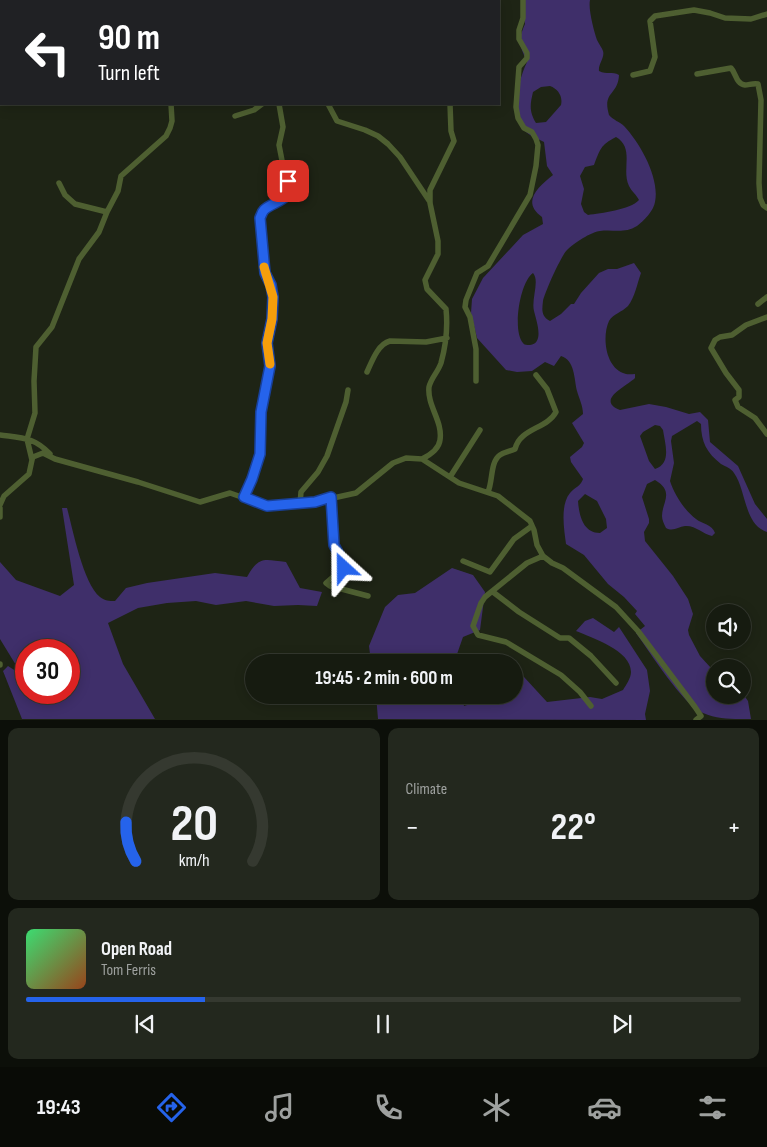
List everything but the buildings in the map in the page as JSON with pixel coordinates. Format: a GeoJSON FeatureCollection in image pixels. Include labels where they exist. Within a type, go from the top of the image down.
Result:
{"type":"FeatureCollection","features":[{"type":"Feature","properties":{"kind":"street"},"geometry":{"type":"LineString","coordinates":[[476,382],[476,349],[470,317],[465,307],[466,300],[476,273],[488,266],[530,195],[536,166],[538,146],[536,139],[532,132],[524,128],[518,118],[516,108],[519,67],[527,58],[527,54],[519,39],[519,30],[523,18],[523,0]]}},
{"type":"Feature","properties":{"kind":"street"},"geometry":{"type":"LineString","coordinates":[[633,75],[650,71],[655,57],[650,21],[655,16],[694,10],[725,18],[751,19],[767,14]]}},
{"type":"Feature","properties":{"kind":"street"},"geometry":{"type":"LineString","coordinates":[[697,74],[731,68],[738,81],[743,85],[753,83],[758,84],[760,87],[759,183],[762,205],[767,208]]}},
{"type":"Feature","properties":{"kind":"street"},"geometry":{"type":"LineString","coordinates":[[32,460],[27,439],[35,413],[36,347],[52,326],[79,259],[99,232],[118,191],[122,176],[166,136],[172,121],[171,105]]}},
{"type":"Feature","properties":{"kind":"street"},"geometry":{"type":"LineString","coordinates":[[235,116],[254,110],[261,105]]}},
{"type":"Feature","properties":{"kind":"street"},"geometry":{"type":"LineString","coordinates":[[244,497],[260,454],[261,412],[270,366],[267,343],[272,319],[273,297],[271,285],[265,273],[260,218],[263,211],[284,198],[289,186],[285,176],[279,145],[283,127],[279,105]]}},
{"type":"Feature","properties":{"kind":"street"},"geometry":{"type":"LineString","coordinates":[[329,105],[337,121],[378,136],[388,144],[400,157],[430,203]]}},
{"type":"Feature","properties":{"kind":"street"},"geometry":{"type":"LineString","coordinates":[[422,460],[434,451],[439,445],[440,440],[438,423],[430,402],[429,388],[432,377],[441,364],[447,338],[446,309],[426,289],[425,280],[438,254],[438,241],[430,203],[430,190],[454,141],[451,131],[450,105]]}},
{"type":"Feature","properties":{"kind":"street"},"geometry":{"type":"LineString","coordinates":[[60,184],[65,195],[75,204],[107,212]]}},
{"type":"Feature","properties":{"kind":"street"},"geometry":{"type":"LineString","coordinates":[[758,304],[767,297]]}},
{"type":"Feature","properties":{"kind":"street"},"geometry":{"type":"LineString","coordinates":[[767,317],[746,325],[732,335],[720,336],[715,340],[711,348],[739,390],[740,397],[735,400],[738,408],[755,418],[767,434]]}},
{"type":"Feature","properties":{"kind":"street"},"geometry":{"type":"LineString","coordinates":[[367,372],[373,359],[386,342],[426,342],[447,338]]}},
{"type":"Feature","properties":{"kind":"street"},"geometry":{"type":"LineString","coordinates":[[488,492],[492,483],[492,470],[500,456],[515,449],[521,437],[550,419],[556,412],[546,388],[536,375]]}},
{"type":"Feature","properties":{"kind":"street"},"geometry":{"type":"LineString","coordinates":[[300,504],[301,492],[318,472],[327,456],[346,402],[348,390]]}},
{"type":"Feature","properties":{"kind":"street"},"geometry":{"type":"LineString","coordinates":[[450,477],[480,430]]}},
{"type":"Feature","properties":{"kind":"street"},"geometry":{"type":"LineString","coordinates":[[0,435],[27,439],[41,444],[55,459]]}},
{"type":"Feature","properties":{"kind":"street"},"geometry":{"type":"LineString","coordinates":[[0,517],[0,506],[4,496],[28,474],[33,457],[44,453],[55,459],[138,482],[200,502],[230,493],[267,506],[315,502],[356,493],[393,463],[406,458],[422,460],[459,483],[498,496],[530,522],[537,545],[543,556],[563,568],[616,607],[630,622],[695,707],[701,716],[696,720]]}},
{"type":"Feature","properties":{"kind":"street"},"geometry":{"type":"LineString","coordinates":[[331,497],[334,545],[344,565],[326,584],[368,596]]}},
{"type":"Feature","properties":{"kind":"street"},"geometry":{"type":"LineString","coordinates":[[463,561],[490,572],[514,539],[532,526]]}},
{"type":"Feature","properties":{"kind":"street"},"geometry":{"type":"LineString","coordinates":[[543,556],[521,568],[485,597],[481,602],[473,626],[478,635],[506,642],[561,675],[580,692],[591,706]]}},
{"type":"Feature","properties":{"kind":"street"},"geometry":{"type":"LineString","coordinates":[[493,592],[519,612],[560,638],[570,638],[591,656],[616,683]]}},
{"type":"Feature","properties":{"kind":"shaded area"},"geometry":{"type":"Polygon","coordinates":[[[525,0],[590,0],[593,26],[597,40],[603,50],[599,71],[619,75],[616,87],[607,102],[609,115],[624,126],[642,151],[652,172],[656,193],[653,208],[637,226],[623,231],[592,233],[567,250],[557,266],[544,296],[542,307],[544,315],[550,321],[561,314],[571,304],[574,304],[599,273],[634,263],[641,273],[634,295],[628,306],[609,321],[606,342],[612,364],[623,373],[635,374],[635,378],[615,393],[611,402],[613,406],[620,410],[649,404],[689,414],[700,412],[708,420],[710,442],[738,466],[755,504],[767,519],[767,532],[759,528],[754,522],[733,471],[712,456],[704,442],[701,424],[697,421],[672,436],[674,463],[670,481],[677,497],[688,512],[698,521],[707,524],[715,533],[712,536],[689,526],[673,529],[666,528],[662,516],[666,493],[661,484],[655,480],[647,484],[642,497],[649,519],[644,532],[645,541],[673,576],[688,599],[693,614],[688,630],[700,656],[706,663],[706,704],[748,704],[751,719],[715,717],[695,708],[676,689],[636,633],[645,626],[635,614],[637,611],[608,584],[584,555],[566,544],[564,531],[565,504],[570,493],[583,479],[571,462],[570,457],[584,443],[572,423],[583,414],[573,370],[569,361],[561,356],[554,366],[545,362],[532,371],[517,372],[506,370],[477,338],[471,313],[472,299],[483,278],[523,235],[543,224],[542,217],[533,206],[532,200],[537,190],[553,175],[547,166],[544,142],[524,130],[518,114],[517,96],[527,62],[520,43],[525,24],[523,14],[525,0]],[[550,86],[541,87],[533,92],[531,111],[536,123],[546,122],[561,105],[561,96],[550,86]],[[616,137],[601,148],[594,165],[585,167],[580,176],[584,189],[581,204],[584,212],[588,215],[622,209],[639,200],[630,188],[627,180],[625,147],[616,137]],[[533,273],[524,286],[519,306],[518,328],[520,337],[525,345],[535,343],[538,336],[533,306],[536,281],[533,273]],[[655,425],[640,436],[649,461],[655,469],[666,458],[663,430],[660,426],[655,425]],[[585,494],[578,501],[581,517],[586,527],[600,533],[607,528],[606,519],[597,501],[585,494]]]}},
{"type":"Feature","properties":{"kind":"shaded area"},"geometry":{"type":"Polygon","coordinates":[[[62,508],[67,508],[79,556],[89,580],[94,590],[105,600],[115,601],[126,588],[147,583],[215,573],[247,577],[255,565],[262,560],[286,562],[300,588],[322,592],[317,606],[274,606],[246,601],[216,605],[196,601],[138,608],[108,623],[123,664],[155,719],[22,719],[16,704],[80,704],[80,639],[15,639],[15,664],[0,639],[0,562],[16,580],[60,596],[74,585],[62,508]]]}},
{"type":"Feature","properties":{"kind":"shaded area"},"geometry":{"type":"Polygon","coordinates":[[[452,568],[473,575],[485,592],[480,630],[463,637],[457,654],[370,654],[369,646],[385,607],[398,595],[415,593],[452,568]]]}},
{"type":"Feature","properties":{"kind":"shaded area"},"geometry":{"type":"Polygon","coordinates":[[[593,618],[614,632],[619,627],[647,670],[650,691],[645,714],[646,720],[378,719],[377,704],[464,704],[464,706],[470,704],[523,704],[523,676],[547,702],[590,697],[602,699],[623,690],[631,672],[629,664],[625,657],[610,646],[576,631],[585,621],[593,618]]]}},
{"type":"Feature","properties":{"kind":"shaded area"},"geometry":{"type":"Polygon","coordinates":[[[8,666],[15,670],[15,701],[3,671],[8,666]]]}},
{"type":"Feature","properties":{"kind":"slow traffic"},"geometry":{"type":"LineString","coordinates":[[264,267],[271,285],[274,307],[267,343],[270,364]]}},
{"type":"Feature","properties":{"kind":"route"},"geometry":{"type":"LineString","coordinates":[[288,181],[288,192],[284,198],[263,211],[260,218],[265,273],[271,285],[274,307],[267,343],[270,366],[261,412],[260,454],[244,497],[267,506],[315,502],[331,497],[334,545],[344,568]]}}]}
